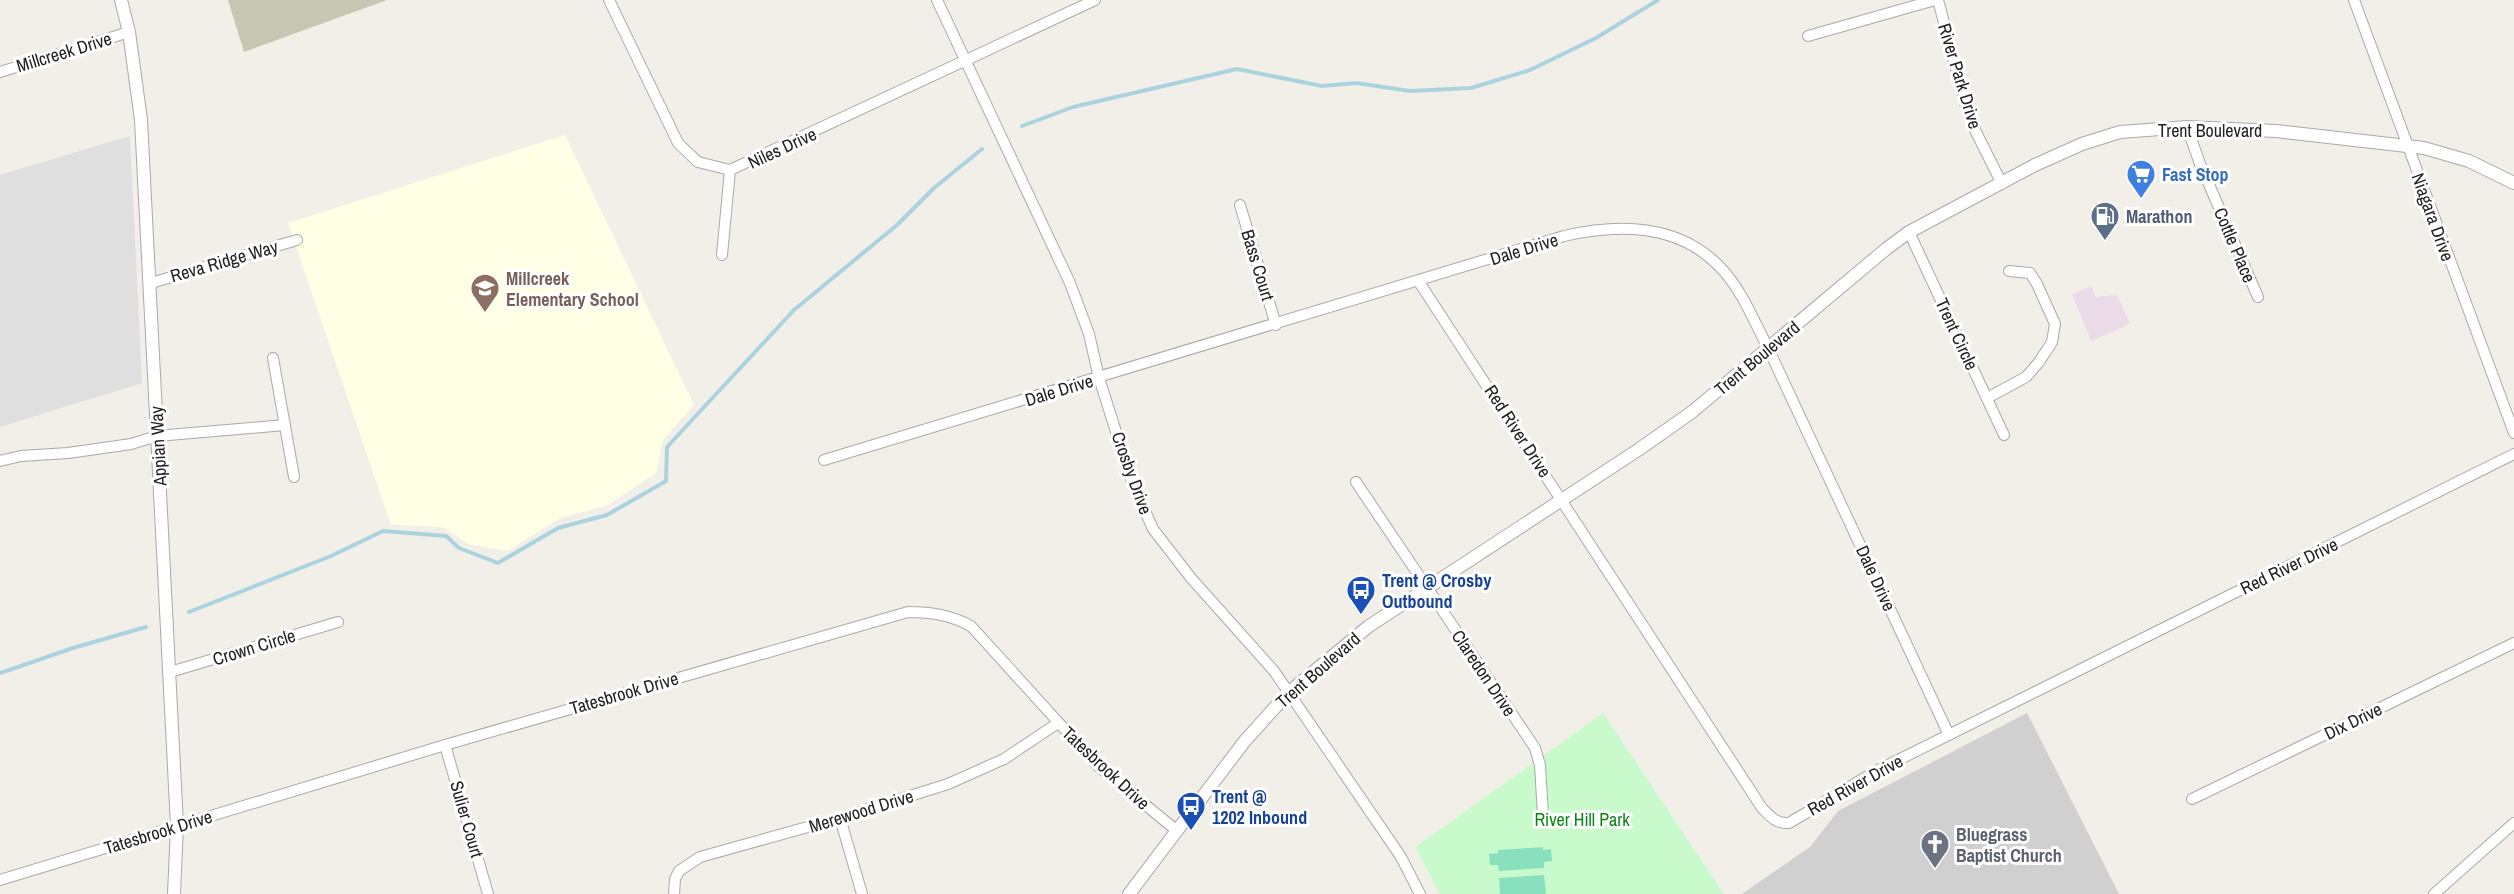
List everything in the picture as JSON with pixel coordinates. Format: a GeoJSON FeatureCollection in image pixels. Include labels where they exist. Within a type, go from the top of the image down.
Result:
{"type":"FeatureCollection","features":[{"type":"Feature","properties":{"kind":"street","name":"Appian Way"},"geometry":{"type":"LineString","coordinates":[[120,0],[129,32],[140,110],[151,283],[177,826],[174,894]]}},
{"type":"Feature","properties":{"kind":"street","name":"Niles Drive"},"geometry":{"type":"LineString","coordinates":[[609,0],[678,142],[698,162],[730,170],[1095,0]]}},
{"type":"Feature","properties":{"kind":"street","name":"Crosby Drive"},"geometry":{"type":"LineString","coordinates":[[937,0],[1070,283],[1089,334],[1099,378],[1131,479],[1153,529],[1191,578],[1274,671],[1401,857],[1420,894]]}},
{"type":"Feature","properties":{"kind":"street"},"geometry":{"type":"LineString","coordinates":[[1808,36],[1936,0]]}},
{"type":"Feature","properties":{"kind":"street","name":"River Park Drive"},"geometry":{"type":"LineString","coordinates":[[1936,0],[1965,104],[2002,184]]}},
{"type":"Feature","properties":{"kind":"street","name":"Niagara Drive"},"geometry":{"type":"LineString","coordinates":[[2354,0],[2514,433]]}},
{"type":"Feature","properties":{"kind":"street","name":"Millcreek Drive"},"geometry":{"type":"LineString","coordinates":[[0,72],[129,32]]}},
{"type":"Feature","properties":{"kind":"street","name":"Trent Boulevard"},"geometry":{"type":"LineString","coordinates":[[1129,894],[1244,742],[1288,693],[1369,626],[1692,411],[1909,232],[2035,165],[2082,144],[2120,132],[2187,127],[2276,131],[2424,148],[2469,161],[2514,183]]}},
{"type":"Feature","properties":{"kind":"street","name":"Cottle Place"},"geometry":{"type":"LineString","coordinates":[[2187,127],[2200,164],[2258,297]]}},
{"type":"Feature","properties":{"kind":"street"},"geometry":{"type":"LineString","coordinates":[[722,255],[730,170]]}},
{"type":"Feature","properties":{"kind":"street","name":"Bass Court"},"geometry":{"type":"LineString","coordinates":[[1240,205],[1276,325]]}},
{"type":"Feature","properties":{"kind":"street","name":"Dale Drive"},"geometry":{"type":"LineString","coordinates":[[824,460],[1419,282],[1564,236],[1606,228],[1643,229],[1681,239],[1719,266],[1737,290],[1768,348],[1949,735]]}},
{"type":"Feature","properties":{"kind":"street","name":"Trent Circle"},"geometry":{"type":"LineString","coordinates":[[1909,232],[2004,435]]}},
{"type":"Feature","properties":{"kind":"street","name":"Reva Ridge Way"},"geometry":{"type":"LineString","coordinates":[[151,283],[297,240]]}},
{"type":"Feature","properties":{"kind":"street"},"geometry":{"type":"LineString","coordinates":[[1987,398],[2026,377],[2052,342],[2055,324],[2037,284],[2030,273],[2009,271]]}},
{"type":"Feature","properties":{"kind":"street","name":"Red River Drive"},"geometry":{"type":"LineString","coordinates":[[1419,282],[1762,808],[1778,822],[1789,823],[1849,786],[1949,735],[2514,454]]}},
{"type":"Feature","properties":{"kind":"street"},"geometry":{"type":"LineString","coordinates":[[273,358],[294,477]]}},
{"type":"Feature","properties":{"kind":"street"},"geometry":{"type":"LineString","coordinates":[[0,461],[21,456],[68,453],[131,444],[158,436],[285,425]]}},
{"type":"Feature","properties":{"kind":"street","name":"Claredon Drive"},"geometry":{"type":"LineString","coordinates":[[1356,482],[1535,748],[1540,765],[1543,815]]}},
{"type":"Feature","properties":{"kind":"street","name":"Tatesbrook Drive"},"geometry":{"type":"LineString","coordinates":[[0,880],[445,745],[908,612],[935,612],[955,617],[971,626],[1028,686],[1098,766],[1176,830]]}},
{"type":"Feature","properties":{"kind":"street","name":"Crown Circle"},"geometry":{"type":"LineString","coordinates":[[170,672],[338,622]]}},
{"type":"Feature","properties":{"kind":"street","name":"Dix Drive"},"geometry":{"type":"LineString","coordinates":[[2192,799],[2514,643]]}},
{"type":"Feature","properties":{"kind":"street","name":"Merewood Drive"},"geometry":{"type":"LineString","coordinates":[[675,894],[675,879],[679,871],[700,857],[840,818],[948,784],[1004,759],[1058,723]]}},
{"type":"Feature","properties":{"kind":"street","name":"Sulier Court"},"geometry":{"type":"LineString","coordinates":[[445,745],[488,894]]}},
{"type":"Feature","properties":{"kind":"street"},"geometry":{"type":"LineString","coordinates":[[840,818],[862,894]]}},
{"type":"Feature","properties":{"kind":"street"},"geometry":{"type":"LineString","coordinates":[[2440,892],[2514,823]]}},
{"type":"Feature","properties":{"kind":"shaded area"},"geometry":{"type":"Polygon","coordinates":[[[228,0],[387,0],[244,52],[228,0]]]}},
{"type":"Feature","properties":{"kind":"shaded area","name":"Millcreek Elementary School"},"geometry":{"type":"Polygon","coordinates":[[[565,135],[694,405],[663,440],[656,473],[608,505],[560,518],[508,551],[468,544],[443,527],[391,525],[288,223],[565,135]]]}},
{"type":"Feature","properties":{"kind":"shaded area"},"geometry":{"type":"Polygon","coordinates":[[[130,136],[142,383],[0,427],[0,175],[130,136]]]}},
{"type":"Feature","properties":{"kind":"shaded area"},"geometry":{"type":"Polygon","coordinates":[[[2091,286],[2096,297],[2117,295],[2130,324],[2091,341],[2072,294],[2091,286]]]}},
{"type":"Feature","properties":{"kind":"shaded area"},"geometry":{"type":"Polygon","coordinates":[[[2027,713],[2119,894],[1742,894],[1811,846],[1838,811],[2027,713]]]}},
{"type":"Feature","properties":{"kind":"green space","name":"River Hill Park"},"geometry":{"type":"Polygon","coordinates":[[[1603,713],[1724,894],[1440,894],[1415,847],[1603,713]]]}},
{"type":"Feature","properties":{"kind":"green space"},"geometry":{"type":"Polygon","coordinates":[[[1543,847],[1543,850],[1551,849],[1552,861],[1544,862],[1544,868],[1499,871],[1498,865],[1490,865],[1489,854],[1498,853],[1498,850],[1543,847]]]}},
{"type":"Feature","properties":{"kind":"green space"},"geometry":{"type":"Polygon","coordinates":[[[1544,875],[1546,894],[1500,894],[1499,878],[1544,875]]]}},
{"type":"Feature","properties":{"kind":"waterway"},"geometry":{"type":"LineString","coordinates":[[1022,126],[1073,107],[1237,69],[1322,86],[1356,83],[1410,91],[1471,88],[1530,70],[1596,38],[1658,0]]}},
{"type":"Feature","properties":{"kind":"waterway"},"geometry":{"type":"LineString","coordinates":[[189,612],[331,556],[383,531],[446,536],[459,548],[498,563],[558,528],[607,515],[666,481],[667,447],[794,310],[897,225],[934,188],[982,149]]}},
{"type":"Feature","properties":{"kind":"waterway"},"geometry":{"type":"LineString","coordinates":[[0,673],[73,648],[146,627]]}},
{"type":"Feature","properties":{"kind":"place","name":"Fast Stop"},"geometry":{"type":"Point","coordinates":[2141,200]}},
{"type":"Feature","properties":{"kind":"place","name":"Marathon"},"geometry":{"type":"Point","coordinates":[2105,242]}},
{"type":"Feature","properties":{"kind":"place","name":"Millcreek Elementary School"},"geometry":{"type":"Point","coordinates":[485,314]}},
{"type":"Feature","properties":{"kind":"place","name":"Trent @ Crosby Outbound"},"geometry":{"type":"Point","coordinates":[1361,616]}},
{"type":"Feature","properties":{"kind":"place","name":"Trent @ 1202 Inbound"},"geometry":{"type":"Point","coordinates":[1191,832]}},
{"type":"Feature","properties":{"kind":"place","name":"Bluegrass Baptist Church"},"geometry":{"type":"Point","coordinates":[1935,870]}}]}
